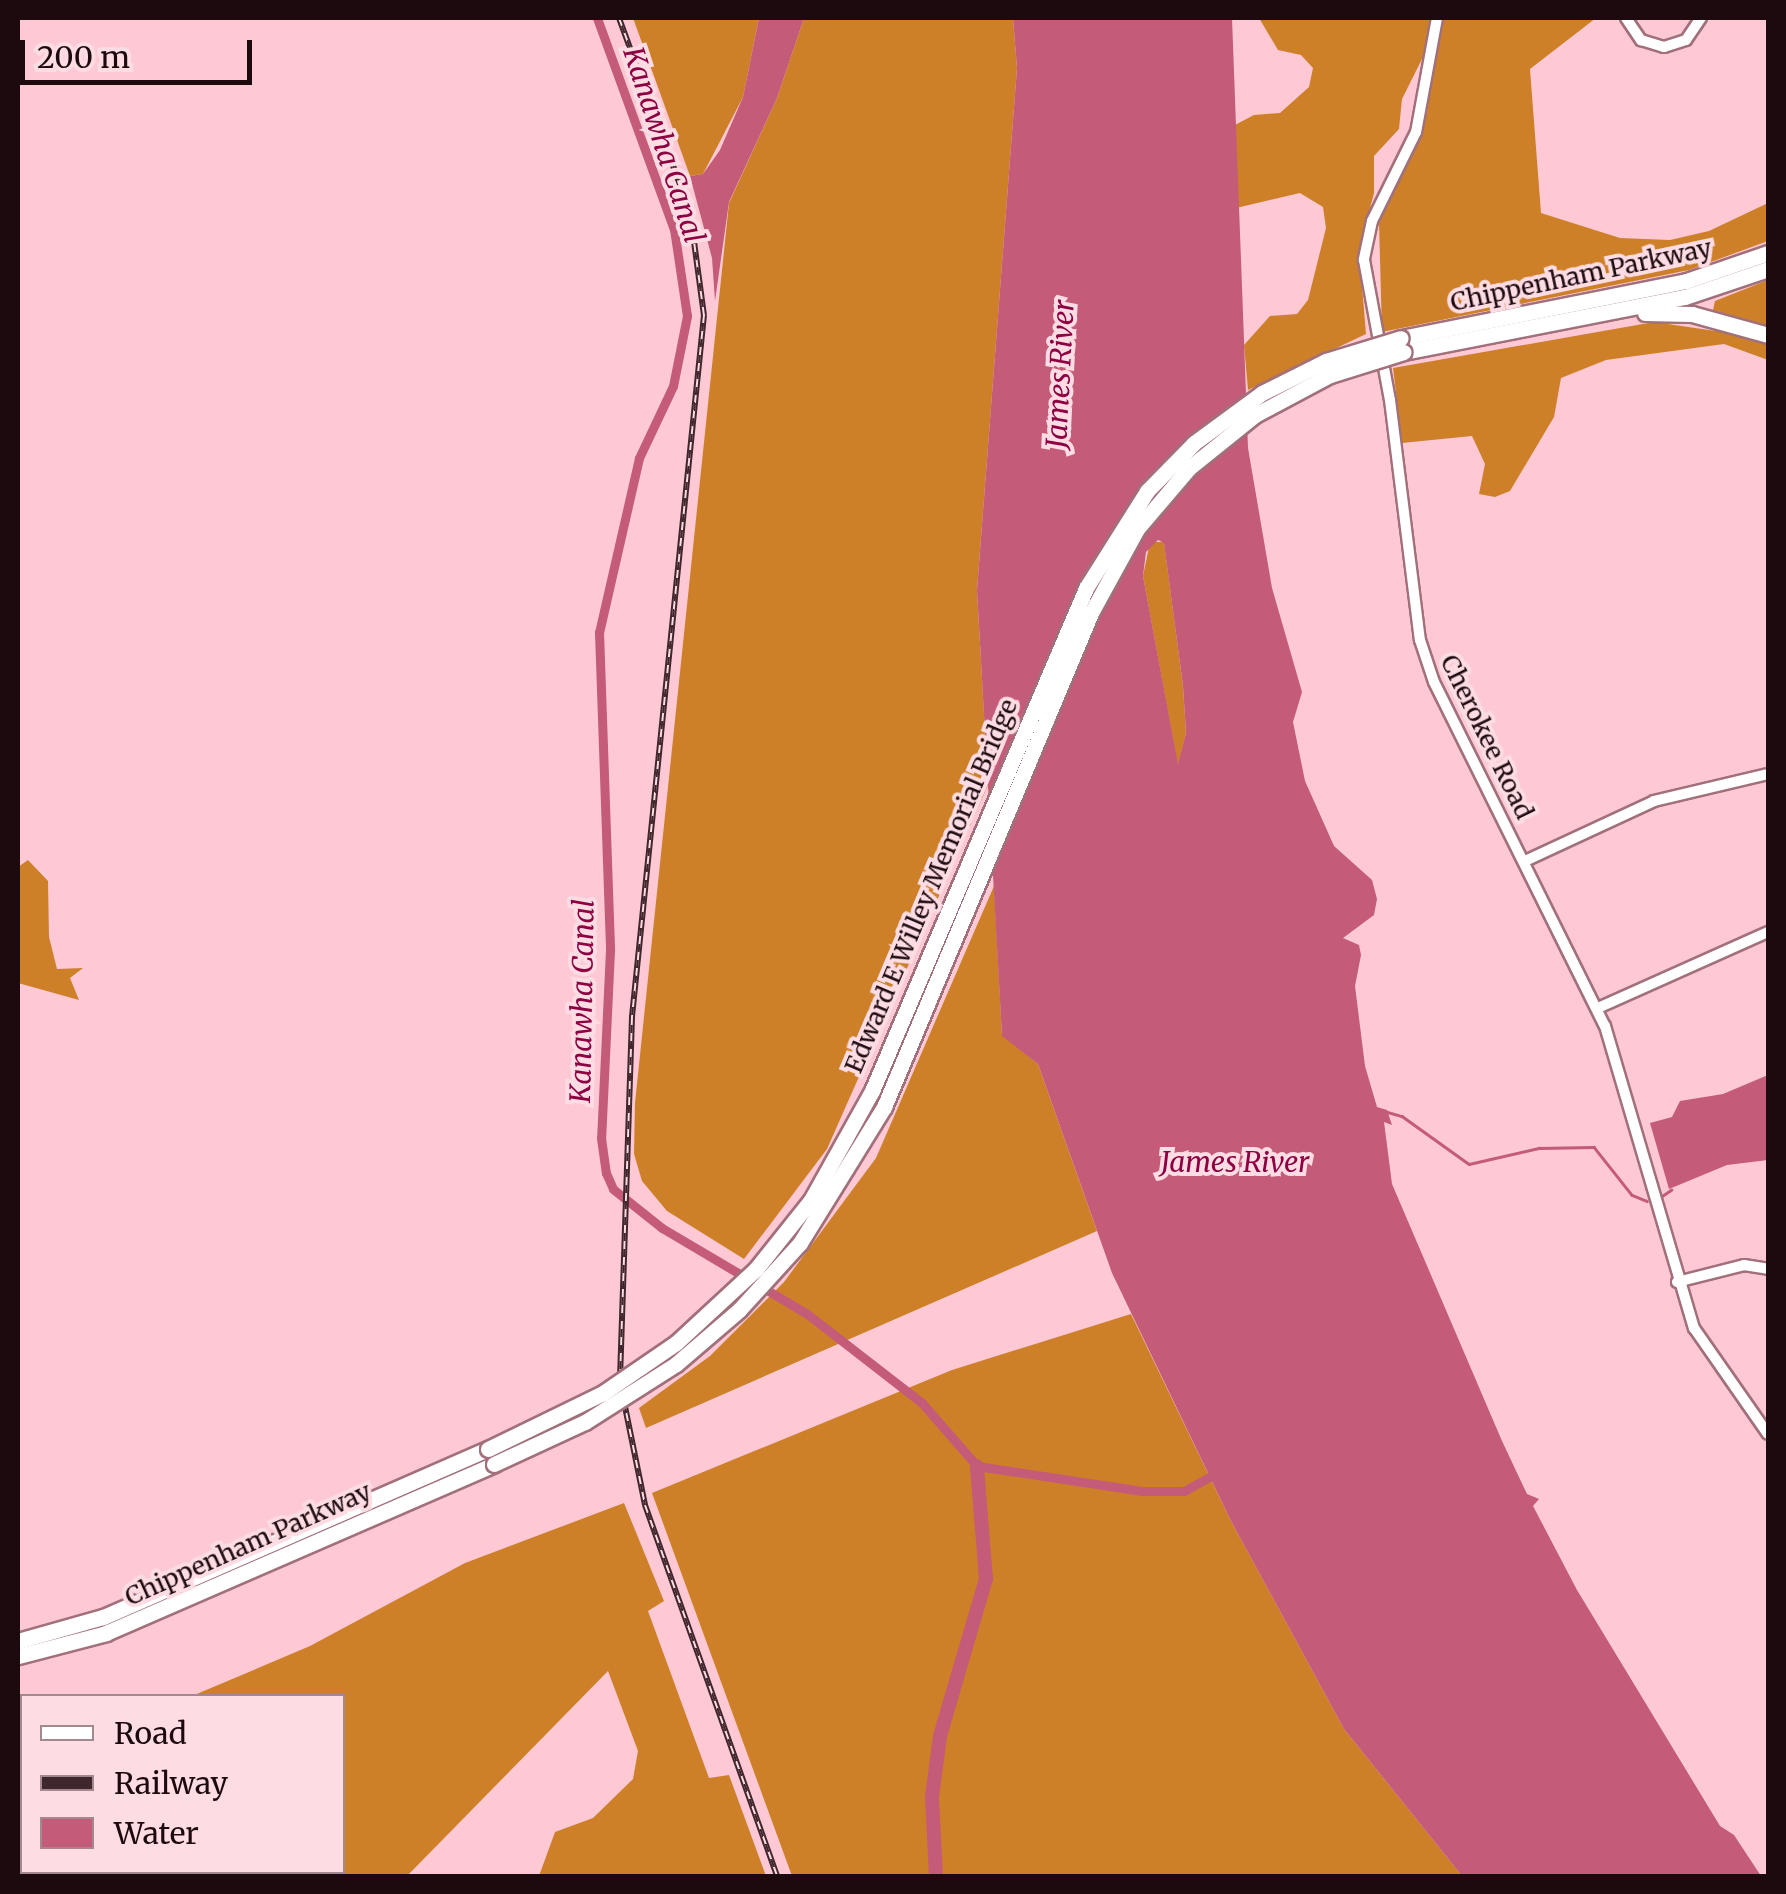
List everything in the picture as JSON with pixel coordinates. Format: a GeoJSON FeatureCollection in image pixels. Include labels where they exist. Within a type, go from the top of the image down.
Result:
{"type":"FeatureCollection","features":[{"type":"Feature","properties":{"kind":"highway","name":"Chippenham Parkway"},"geometry":{"type":"LineString","coordinates":[[1402,345],[1686,281],[1768,253]]}},
{"type":"Feature","properties":{"kind":"highway","name":"Chippenham Parkway"},"geometry":{"type":"LineString","coordinates":[[1402,345],[1532,327],[1698,294],[1768,269]]}},
{"type":"Feature","properties":{"kind":"highway"},"geometry":{"type":"LineString","coordinates":[[1532,327],[1679,312],[1768,335]]}},
{"type":"Feature","properties":{"kind":"highway","name":"Edward E Willey Memorial Bridge"},"geometry":{"type":"LineString","coordinates":[[491,1456],[591,1400],[676,1343],[756,1269],[818,1189],[872,1091],[1080,600],[1138,503],[1194,443],[1262,393],[1326,361],[1402,345]]}},
{"type":"Feature","properties":{"kind":"highway","name":"Chippenham Parkway"},"geometry":{"type":"LineString","coordinates":[[18,1642],[104,1618],[491,1456]]}},
{"type":"Feature","properties":{"kind":"highway","name":"Chippenham Parkway"},"geometry":{"type":"LineString","coordinates":[[18,1656],[119,1627],[491,1456]]}},
{"type":"Feature","properties":{"kind":"street","name":"Cherokee Road"},"geometry":{"type":"LineString","coordinates":[[1437,18],[1421,114],[1369,230],[1365,280],[1390,400],[1423,652],[1598,1008],[1677,1282],[1713,1363],[1768,1434]]}},
{"type":"Feature","properties":{"kind":"street"},"geometry":{"type":"LineString","coordinates":[[1626,18],[1640,40],[1664,47],[1686,40],[1701,18]]}},
{"type":"Feature","properties":{"kind":"street"},"geometry":{"type":"LineString","coordinates":[[1526,861],[1654,801],[1768,774]]}},
{"type":"Feature","properties":{"kind":"street"},"geometry":{"type":"LineString","coordinates":[[1598,1008],[1768,932]]}},
{"type":"Feature","properties":{"kind":"street"},"geometry":{"type":"LineString","coordinates":[[1677,1282],[1744,1264],[1768,1269]]}},
{"type":"Feature","properties":{"kind":"shaded area"},"geometry":{"type":"Polygon","coordinates":[[[633,18],[759,18],[743,97],[703,174],[690,176],[633,18]]]}},
{"type":"Feature","properties":{"kind":"shaded area"},"geometry":{"type":"Polygon","coordinates":[[[804,18],[1013,18],[1017,68],[977,590],[988,785],[827,1149],[744,1259],[667,1211],[642,1181],[634,1154],[635,1103],[729,203],[777,98],[804,18]]]}},
{"type":"Feature","properties":{"kind":"shaded area"},"geometry":{"type":"Polygon","coordinates":[[[1259,18],[1431,18],[1430,43],[1402,99],[1399,129],[1374,156],[1374,193],[1359,250],[1366,334],[1248,390],[1244,345],[1270,316],[1297,314],[1308,300],[1326,228],[1323,207],[1300,193],[1236,208],[1231,127],[1254,115],[1280,113],[1309,87],[1313,68],[1301,55],[1278,50],[1259,18]]]}},
{"type":"Feature","properties":{"kind":"shaded area"},"geometry":{"type":"Polygon","coordinates":[[[1442,18],[1596,18],[1530,69],[1541,213],[1620,238],[1670,240],[1709,231],[1768,203],[1768,241],[1689,270],[1382,332],[1379,223],[1427,113],[1442,18]]]}},
{"type":"Feature","properties":{"kind":"shaded area"},"geometry":{"type":"Polygon","coordinates":[[[1768,280],[1768,326],[1713,310],[1715,301],[1768,280]]]}},
{"type":"Feature","properties":{"kind":"shaded area"},"geometry":{"type":"Polygon","coordinates":[[[1654,322],[1743,335],[1768,345],[1768,360],[1724,344],[1606,360],[1561,378],[1554,417],[1510,491],[1495,497],[1479,494],[1485,464],[1472,436],[1402,443],[1393,368],[1654,322]]]}},
{"type":"Feature","properties":{"kind":"shaded area"},"geometry":{"type":"Polygon","coordinates":[[[1150,542],[1164,542],[1183,686],[1186,733],[1178,766],[1143,576],[1150,542]]]}},
{"type":"Feature","properties":{"kind":"shaded area"},"geometry":{"type":"Polygon","coordinates":[[[28,860],[48,881],[49,937],[57,969],[83,968],[70,978],[79,1000],[18,983],[18,867],[28,860]]]}},
{"type":"Feature","properties":{"kind":"shaded area"},"geometry":{"type":"Polygon","coordinates":[[[994,886],[1002,1035],[1038,1064],[1097,1231],[646,1428],[639,1408],[710,1356],[784,1282],[876,1158],[994,886]]]}},
{"type":"Feature","properties":{"kind":"shaded area"},"geometry":{"type":"Polygon","coordinates":[[[1131,1314],[1231,1521],[1344,1729],[1462,1876],[792,1876],[652,1493],[952,1370],[1131,1314]]]}},
{"type":"Feature","properties":{"kind":"shaded area"},"geometry":{"type":"Polygon","coordinates":[[[624,1503],[664,1601],[648,1611],[709,1778],[729,1775],[766,1876],[539,1876],[555,1832],[593,1818],[633,1779],[638,1751],[608,1671],[407,1876],[134,1876],[345,1874],[345,1694],[197,1694],[310,1646],[465,1563],[624,1503]]]}},
{"type":"Feature","properties":{"kind":"water"},"geometry":{"type":"Polygon","coordinates":[[[759,18],[804,18],[777,98],[729,202],[715,301],[712,258],[690,176],[703,174],[720,150],[743,97],[759,18]]]}},
{"type":"Feature","properties":{"kind":"water","name":"James River"},"geometry":{"type":"Polygon","coordinates":[[[1013,18],[1232,18],[1248,448],[1272,588],[1302,692],[1293,722],[1305,781],[1334,846],[1372,880],[1377,899],[1374,915],[1343,938],[1359,945],[1361,955],[1355,986],[1365,1066],[1377,1107],[1387,1110],[1392,1125],[1384,1122],[1392,1184],[1502,1441],[1527,1494],[1539,1499],[1533,1506],[1577,1590],[1720,1826],[1734,1835],[1761,1876],[1462,1876],[1344,1729],[1231,1521],[1112,1273],[1038,1064],[1002,1036],[977,590],[1017,68],[1013,18]],[[1158,540],[1146,552],[1143,576],[1178,764],[1186,733],[1164,543],[1158,540]]]}},
{"type":"Feature","properties":{"kind":"water"},"geometry":{"type":"Polygon","coordinates":[[[1768,1075],[1768,1160],[1727,1165],[1669,1189],[1650,1123],[1672,1117],[1680,1101],[1723,1094],[1768,1075]]]}},
{"type":"Feature","properties":{"kind":"waterway","name":"Kanawha Canal"},"geometry":{"type":"LineString","coordinates":[[597,18],[674,229],[687,316],[673,386],[639,458],[599,632],[610,950],[601,1138],[606,1173],[613,1189],[662,1228],[806,1313],[922,1403],[977,1466],[1142,1491],[1184,1491],[1217,1473]]}},
{"type":"Feature","properties":{"kind":"waterway"},"geometry":{"type":"LineString","coordinates":[[1384,1111],[1402,1116],[1469,1164],[1539,1148],[1594,1147],[1632,1195],[1647,1201]]}},
{"type":"Feature","properties":{"kind":"waterway"},"geometry":{"type":"LineString","coordinates":[[1662,1196],[1671,1190]]}},
{"type":"Feature","properties":{"kind":"waterway"},"geometry":{"type":"LineString","coordinates":[[936,1876],[932,1797],[940,1736],[986,1579],[977,1466]]}},
{"type":"Feature","properties":{"kind":"railway"},"geometry":{"type":"LineString","coordinates":[[619,18],[690,212],[704,315],[632,1017],[620,1382],[645,1505],[777,1876]]}}]}
